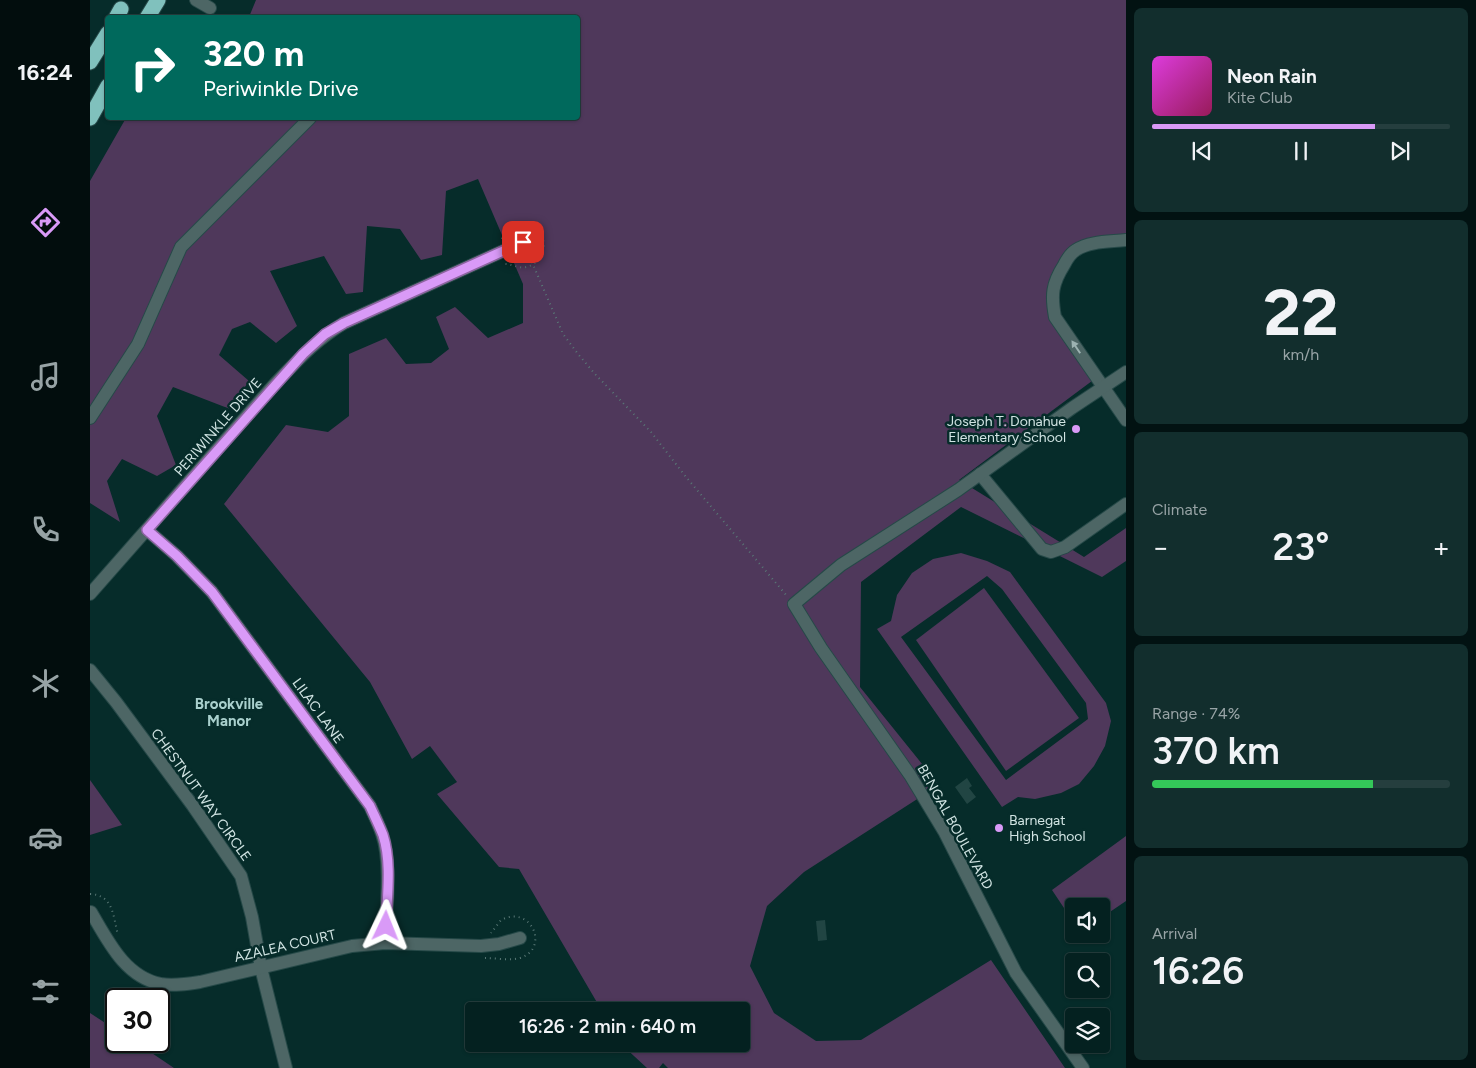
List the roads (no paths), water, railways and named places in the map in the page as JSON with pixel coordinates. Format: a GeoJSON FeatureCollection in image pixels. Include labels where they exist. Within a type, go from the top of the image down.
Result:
{"type":"FeatureCollection","features":[{"type":"Feature","properties":{"kind":"highway"},"geometry":{"type":"LineString","coordinates":[[149,15],[158,0]]}},
{"type":"Feature","properties":{"kind":"highway"},"geometry":{"type":"LineString","coordinates":[[90,62],[105,38]]}},
{"type":"Feature","properties":{"kind":"highway"},"geometry":{"type":"LineString","coordinates":[[90,118],[105,91]]}},
{"type":"Feature","properties":{"kind":"street"},"geometry":{"type":"LineString","coordinates":[[196,0],[210,8]]}},
{"type":"Feature","properties":{"kind":"street"},"geometry":{"type":"LineString","coordinates":[[90,418],[138,344],[181,247],[308,120]]}},
{"type":"Feature","properties":{"kind":"street"},"geometry":{"type":"LineString","coordinates":[[1126,240],[1095,243],[1077,250],[1069,256],[1054,285],[1052,302],[1055,317],[1126,420]]}},
{"type":"Feature","properties":{"kind":"street","name":"PERIWINKLE DRIVE"},"geometry":{"type":"LineString","coordinates":[[90,594],[279,380],[325,334],[344,323],[523,242]]}},
{"type":"Feature","properties":{"kind":"street"},"geometry":{"type":"LineString","coordinates":[[1126,372],[980,474],[1042,549],[1051,552],[1065,547],[1126,504]]}},
{"type":"Feature","properties":{"kind":"street","name":"BENGAL BOULEVARD"},"geometry":{"type":"LineString","coordinates":[[980,474],[841,565],[794,604],[821,648],[910,775],[945,832],[1016,973],[1083,1068]]}},
{"type":"Feature","properties":{"kind":"street","name":"LILAC LANE"},"geometry":{"type":"LineString","coordinates":[[147,530],[177,556],[212,592],[370,806],[383,835],[386,852],[386,943]]}},
{"type":"Feature","properties":{"kind":"street","name":"CHESTNUT WAY CIRCLE"},"geometry":{"type":"LineString","coordinates":[[90,670],[187,798],[241,876],[252,917],[261,968],[286,1068]]}},
{"type":"Feature","properties":{"kind":"street","name":"AZALEA COURT"},"geometry":{"type":"LineString","coordinates":[[91,912],[112,947],[128,967],[144,978],[162,984],[200,982],[352,946],[386,943],[481,946],[499,944],[520,938]]}},
{"type":"Feature","properties":{"kind":"place","name":"Joseph T. Donahue Elementary School"},"geometry":{"type":"Point","coordinates":[1076,429]}},
{"type":"Feature","properties":{"kind":"place","name":"Barnegat High School"},"geometry":{"type":"Point","coordinates":[999,828]}},
{"type":"Feature","properties":{"kind":"district","name":"Brookville Manor"},"geometry":{"type":"Point","coordinates":[229,712]}}]}
